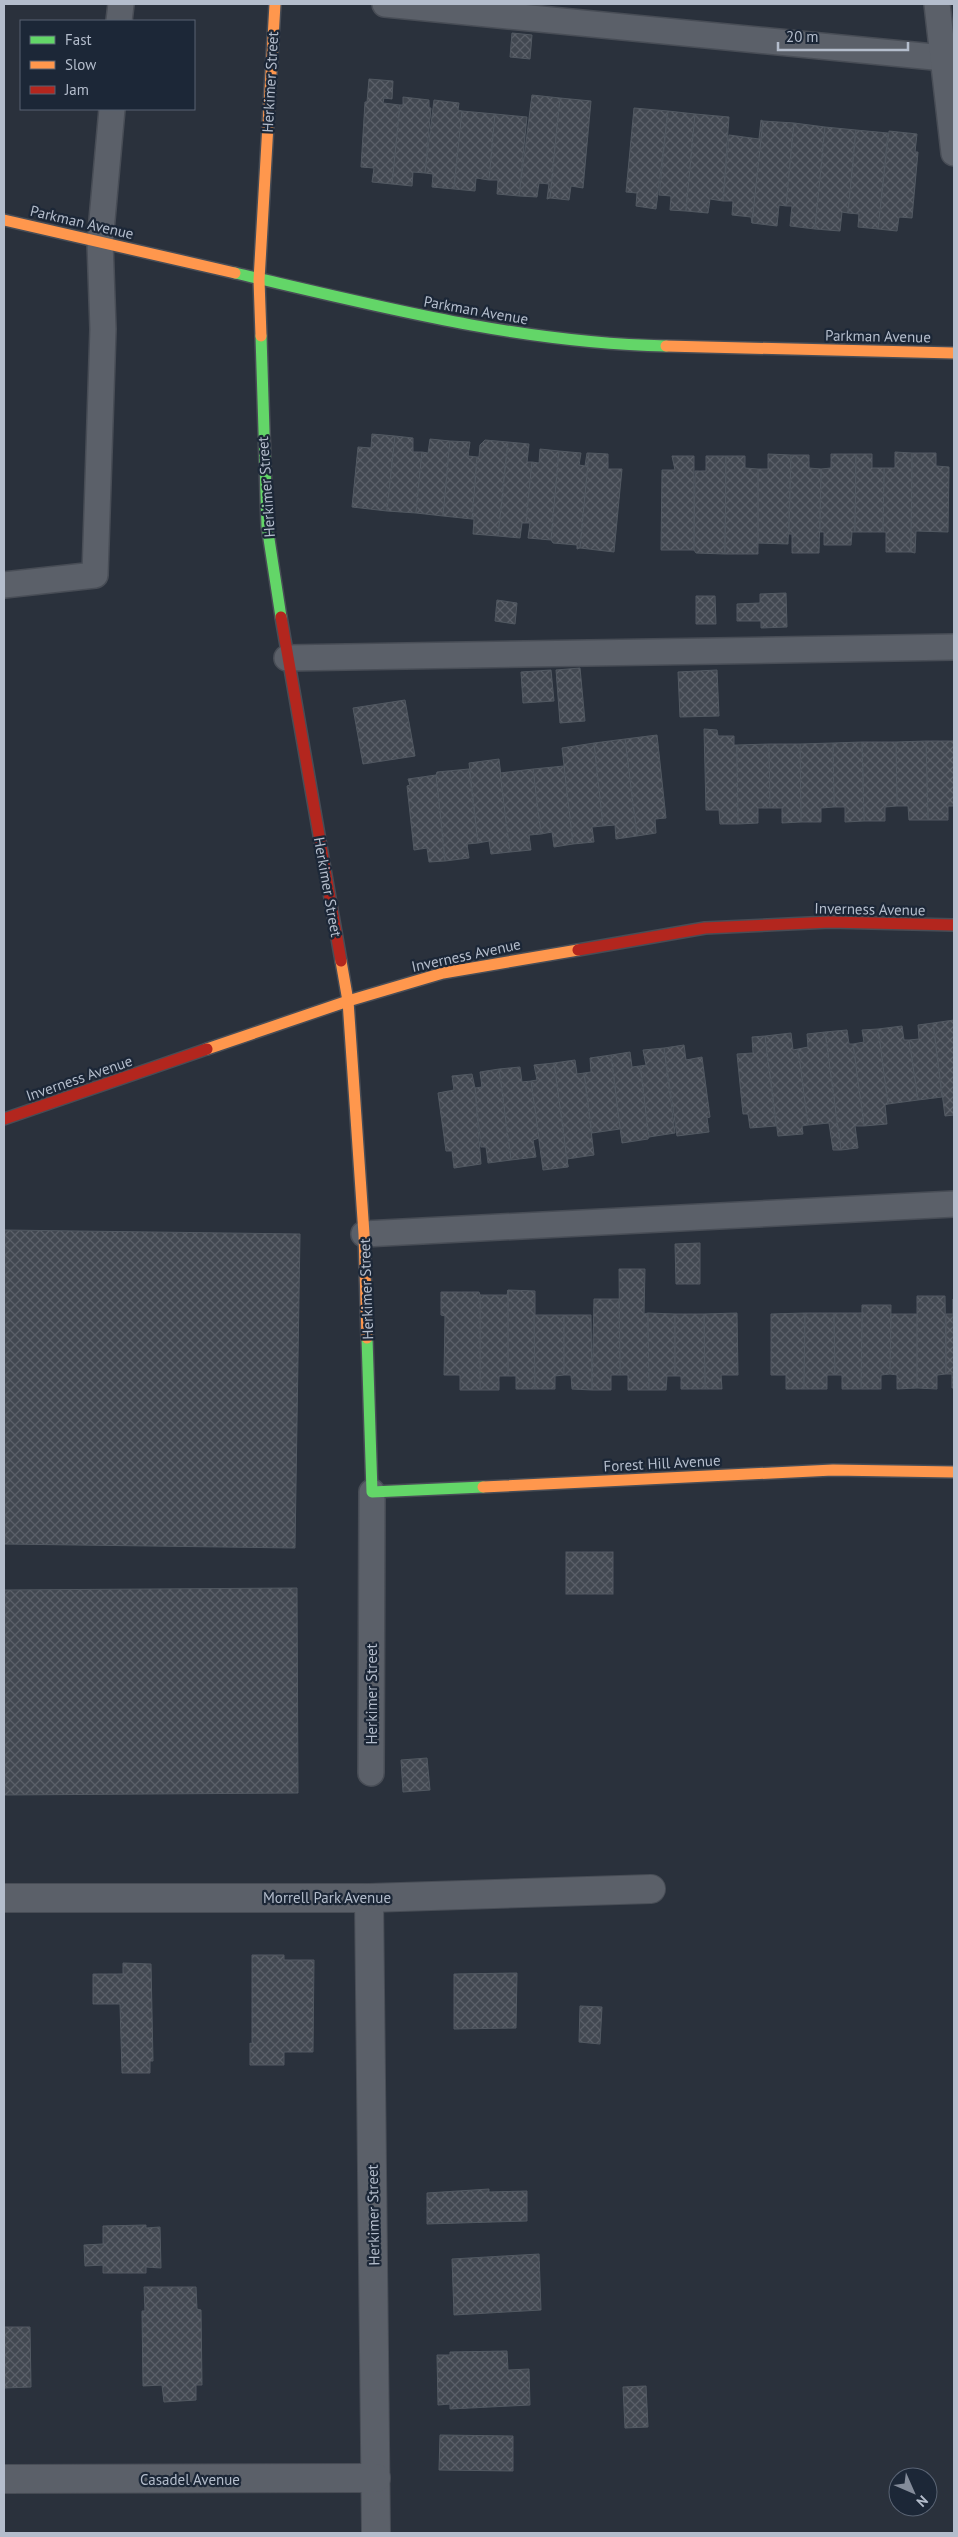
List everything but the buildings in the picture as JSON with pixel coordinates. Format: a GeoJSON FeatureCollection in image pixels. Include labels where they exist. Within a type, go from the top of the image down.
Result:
{"type":"FeatureCollection","features":[{"type":"Feature","properties":{"kind":"street","name":"Herkimer Street"},"geometry":{"type":"LineString","coordinates":[[275,4],[259,280],[267,526],[287,658],[348,1000],[364,1234],[372,1492]]}},
{"type":"Feature","properties":{"kind":"street","name":"Parkman Avenue"},"geometry":{"type":"LineString","coordinates":[[4,220],[259,280],[515,334],[658,346],[954,353]]}},
{"type":"Feature","properties":{"kind":"street","name":"Inverness Avenue"},"geometry":{"type":"LineString","coordinates":[[4,1119],[348,1000],[443,973],[705,928],[830,922],[954,925]]}},
{"type":"Feature","properties":{"kind":"street","name":"Forest Hill Avenue"},"geometry":{"type":"LineString","coordinates":[[372,1492],[833,1470],[954,1472]]}},
{"type":"Feature","properties":{"kind":"street","name":"Morrell Park Avenue"},"geometry":{"type":"LineString","coordinates":[[4,1898],[369,1898],[651,1889]]}},
{"type":"Feature","properties":{"kind":"street","name":"Herkimer Street"},"geometry":{"type":"LineString","coordinates":[[369,1898],[376,2533]]}},
{"type":"Feature","properties":{"kind":"street","name":"Casadel Avenue"},"geometry":{"type":"LineString","coordinates":[[4,2479],[376,2478]]}},
{"type":"Feature","properties":{"kind":"lane"},"geometry":{"type":"LineString","coordinates":[[120,20],[121,4]]}},
{"type":"Feature","properties":{"kind":"lane"},"geometry":{"type":"LineString","coordinates":[[385,4],[944,58]]}},
{"type":"Feature","properties":{"kind":"lane"},"geometry":{"type":"LineString","coordinates":[[936,4],[954,153]]}},
{"type":"Feature","properties":{"kind":"lane"},"geometry":{"type":"LineString","coordinates":[[4,585],[95,575],[103,329],[100,242],[112,110]]}},
{"type":"Feature","properties":{"kind":"lane"},"geometry":{"type":"LineString","coordinates":[[287,658],[954,647]]}},
{"type":"Feature","properties":{"kind":"lane"},"geometry":{"type":"LineString","coordinates":[[364,1234],[954,1204]]}},
{"type":"Feature","properties":{"kind":"lane","name":"Herkimer Street"},"geometry":{"type":"LineString","coordinates":[[371,1773],[372,1492]]}},
{"type":"Feature","properties":{"kind":"traffic: fast"},"geometry":{"type":"LineString","coordinates":[[235,273],[395,310],[502,330],[557,338],[666,346]]}},
{"type":"Feature","properties":{"kind":"traffic: fast"},"geometry":{"type":"LineString","coordinates":[[261,336],[267,526],[281,617]]}},
{"type":"Feature","properties":{"kind":"traffic: fast"},"geometry":{"type":"LineString","coordinates":[[367,1338],[372,1492],[483,1487]]}},
{"type":"Feature","properties":{"kind":"traffic: slow"},"geometry":{"type":"LineString","coordinates":[[261,336],[259,280],[275,4]]}},
{"type":"Feature","properties":{"kind":"traffic: slow"},"geometry":{"type":"LineString","coordinates":[[4,220],[235,273]]}},
{"type":"Feature","properties":{"kind":"traffic: slow"},"geometry":{"type":"LineString","coordinates":[[666,346],[954,353]]}},
{"type":"Feature","properties":{"kind":"traffic: slow"},"geometry":{"type":"LineString","coordinates":[[207,1049],[348,1001],[443,973],[578,950]]}},
{"type":"Feature","properties":{"kind":"traffic: slow"},"geometry":{"type":"LineString","coordinates":[[341,961],[348,1001],[364,1234],[367,1338]]}},
{"type":"Feature","properties":{"kind":"traffic: slow"},"geometry":{"type":"LineString","coordinates":[[483,1487],[833,1470],[954,1472]]}},
{"type":"Feature","properties":{"kind":"traffic: jam"},"geometry":{"type":"LineString","coordinates":[[281,617],[341,961]]}},
{"type":"Feature","properties":{"kind":"traffic: jam"},"geometry":{"type":"LineString","coordinates":[[578,950],[705,928],[830,922],[954,925]]}},
{"type":"Feature","properties":{"kind":"traffic: jam"},"geometry":{"type":"LineString","coordinates":[[4,1119],[207,1049]]}}]}
